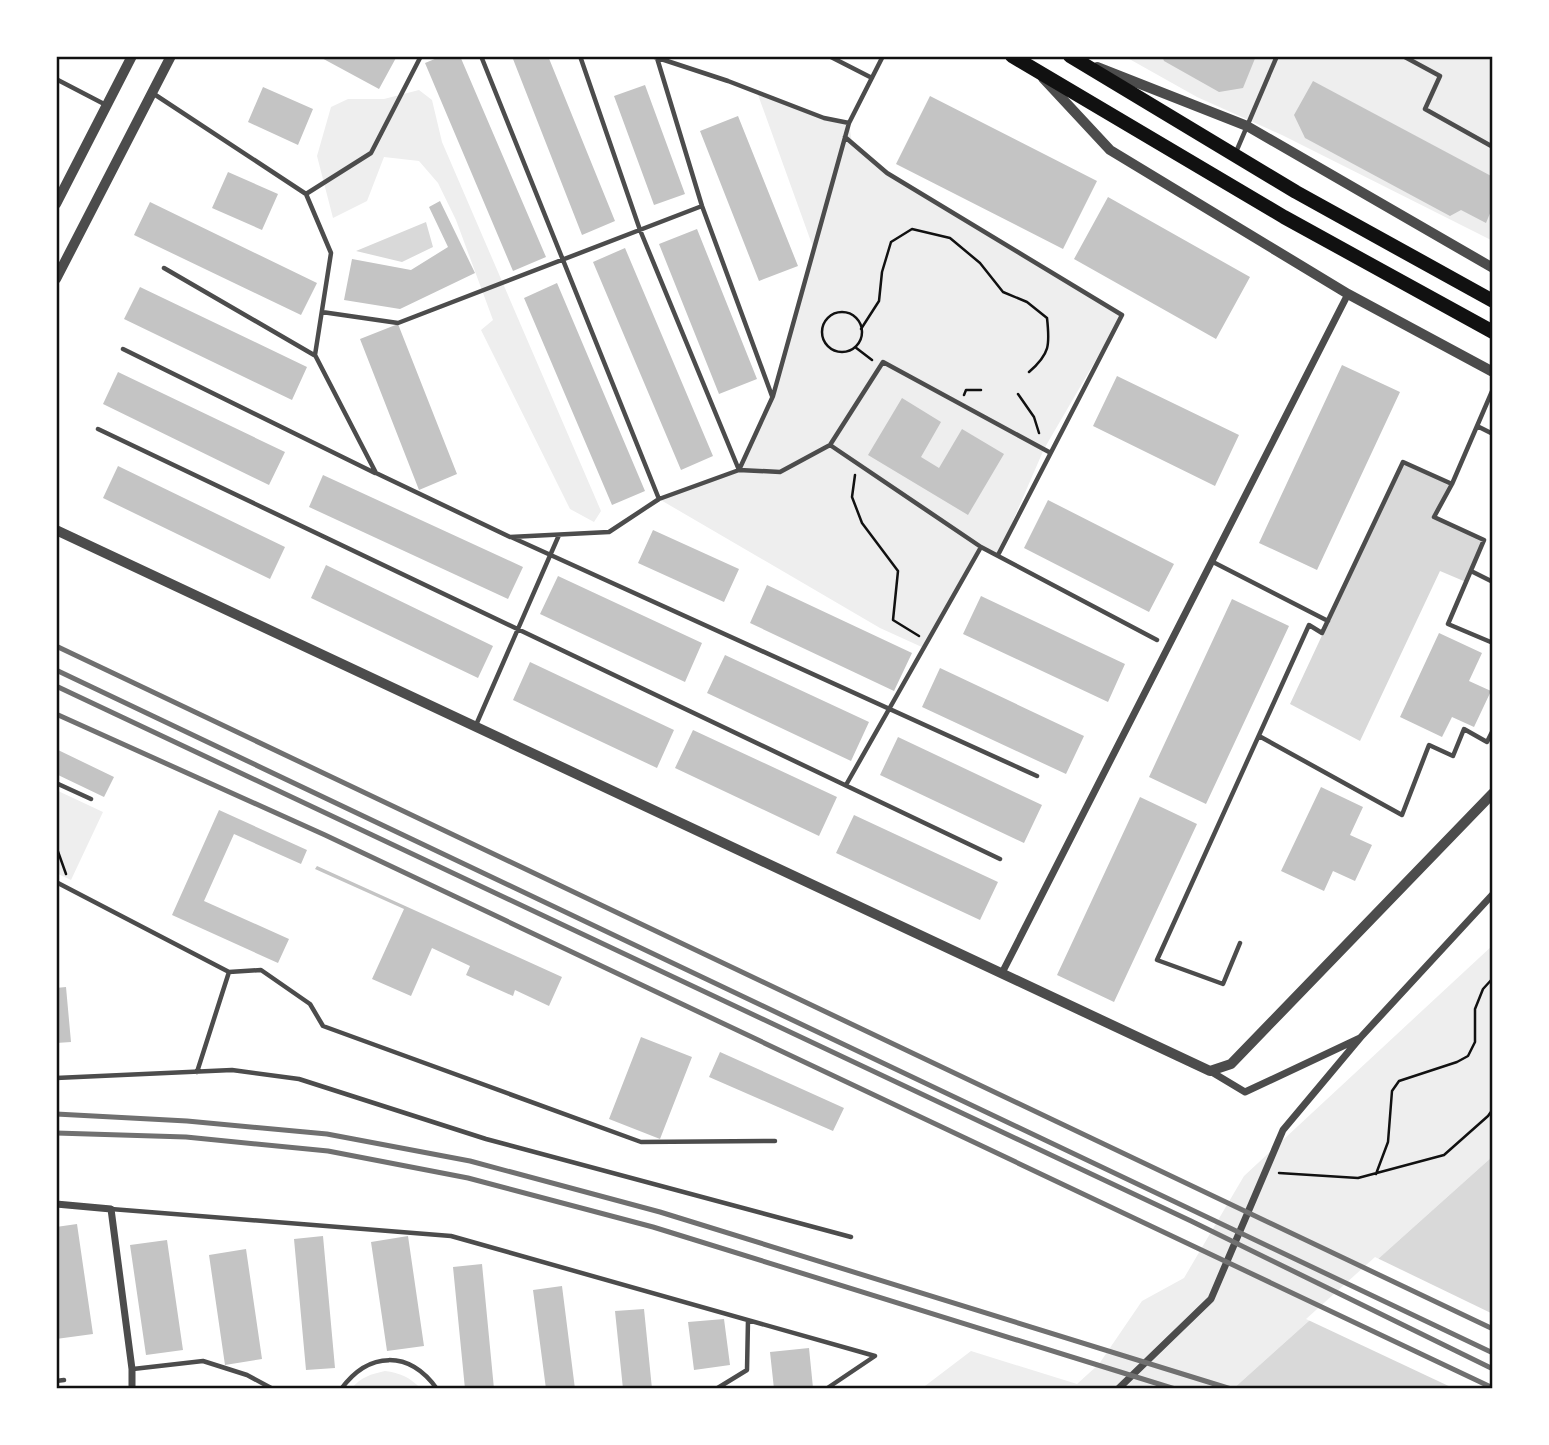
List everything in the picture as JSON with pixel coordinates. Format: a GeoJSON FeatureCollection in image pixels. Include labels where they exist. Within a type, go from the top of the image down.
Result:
{"type":"FeatureCollection","features":[{"type":"Feature","properties":{"kind":"main road"},"geometry":{"type":"LineString","coordinates":[[1012,56],[1284,217],[1493,332]]}},
{"type":"Feature","properties":{"kind":"main road"},"geometry":{"type":"LineString","coordinates":[[1070,56],[1296,192],[1493,301]]}},
{"type":"Feature","properties":{"kind":"street"},"geometry":{"type":"LineString","coordinates":[[56,204],[132,56]]}},
{"type":"Feature","properties":{"kind":"street"},"geometry":{"type":"LineString","coordinates":[[56,279],[171,56]]}},
{"type":"Feature","properties":{"kind":"street"},"geometry":{"type":"LineString","coordinates":[[1070,56],[1247,126],[1493,268]]}},
{"type":"Feature","properties":{"kind":"street"},"geometry":{"type":"LineString","coordinates":[[1034,68],[1110,150],[1348,294],[1493,372]]}},
{"type":"Feature","properties":{"kind":"street"},"geometry":{"type":"LineString","coordinates":[[1003,973],[1348,294]]}},
{"type":"Feature","properties":{"kind":"street"},"geometry":{"type":"LineString","coordinates":[[56,530],[1003,973],[1210,1071],[1245,1092],[1360,1038]]}},
{"type":"Feature","properties":{"kind":"street"},"geometry":{"type":"LineString","coordinates":[[1210,1071],[1231,1064],[1493,793]]}},
{"type":"Feature","properties":{"kind":"street"},"geometry":{"type":"LineString","coordinates":[[1118,1389],[1211,1299],[1283,1130],[1360,1038],[1493,894]]}},
{"type":"Feature","properties":{"kind":"street"},"geometry":{"type":"LineString","coordinates":[[56,1204],[111,1209],[132,1369],[132,1389]]}},
{"type":"Feature","properties":{"kind":"lane"},"geometry":{"type":"LineString","coordinates":[[306,194],[372,153],[421,56]]}},
{"type":"Feature","properties":{"kind":"lane"},"geometry":{"type":"LineString","coordinates":[[481,56],[659,499]]}},
{"type":"Feature","properties":{"kind":"lane"},"geometry":{"type":"LineString","coordinates":[[580,56],[640,230],[739,470]]}},
{"type":"Feature","properties":{"kind":"lane"},"geometry":{"type":"LineString","coordinates":[[829,56],[872,78]]}},
{"type":"Feature","properties":{"kind":"lane"},"geometry":{"type":"LineString","coordinates":[[739,470],[772,396],[849,123],[883,56]]}},
{"type":"Feature","properties":{"kind":"lane"},"geometry":{"type":"LineString","coordinates":[[1234,155],[1277,56]]}},
{"type":"Feature","properties":{"kind":"lane"},"geometry":{"type":"LineString","coordinates":[[1403,56],[1440,76],[1425,109],[1493,147]]}},
{"type":"Feature","properties":{"kind":"lane"},"geometry":{"type":"LineString","coordinates":[[655,57],[824,118],[849,123]]}},
{"type":"Feature","properties":{"kind":"lane"},"geometry":{"type":"LineString","coordinates":[[655,57],[702,206],[772,396]]}},
{"type":"Feature","properties":{"kind":"lane"},"geometry":{"type":"LineString","coordinates":[[56,79],[106,106]]}},
{"type":"Feature","properties":{"kind":"lane"},"geometry":{"type":"LineString","coordinates":[[152,93],[306,194],[331,253],[315,355]]}},
{"type":"Feature","properties":{"kind":"lane"},"geometry":{"type":"LineString","coordinates":[[845,137],[887,173],[1122,315],[1047,451],[998,555]]}},
{"type":"Feature","properties":{"kind":"lane"},"geometry":{"type":"LineString","coordinates":[[322,312],[398,323],[702,206]]}},
{"type":"Feature","properties":{"kind":"lane"},"geometry":{"type":"LineString","coordinates":[[164,268],[315,355],[376,473]]}},
{"type":"Feature","properties":{"kind":"lane"},"geometry":{"type":"LineString","coordinates":[[123,349],[510,537],[1037,776]]}},
{"type":"Feature","properties":{"kind":"lane"},"geometry":{"type":"LineString","coordinates":[[510,537],[609,533],[659,499],[739,470],[780,472],[830,445],[883,362],[1047,451]]}},
{"type":"Feature","properties":{"kind":"lane"},"geometry":{"type":"LineString","coordinates":[[1493,389],[1452,484],[1434,517],[1485,540],[1448,624],[1493,643]]}},
{"type":"Feature","properties":{"kind":"lane"},"geometry":{"type":"LineString","coordinates":[[1477,426],[1493,434]]}},
{"type":"Feature","properties":{"kind":"lane"},"geometry":{"type":"LineString","coordinates":[[98,429],[1000,859]]}},
{"type":"Feature","properties":{"kind":"lane"},"geometry":{"type":"LineString","coordinates":[[830,445],[981,547],[1157,640]]}},
{"type":"Feature","properties":{"kind":"lane"},"geometry":{"type":"LineString","coordinates":[[1240,943],[1223,984],[1157,960],[1309,625],[1322,632],[1403,462],[1452,484]]}},
{"type":"Feature","properties":{"kind":"lane"},"geometry":{"type":"LineString","coordinates":[[475,726],[559,535]]}},
{"type":"Feature","properties":{"kind":"lane"},"geometry":{"type":"LineString","coordinates":[[846,785],[981,547]]}},
{"type":"Feature","properties":{"kind":"lane"},"geometry":{"type":"LineString","coordinates":[[1213,562],[1328,621]]}},
{"type":"Feature","properties":{"kind":"lane"},"geometry":{"type":"LineString","coordinates":[[1471,571],[1493,582]]}},
{"type":"Feature","properties":{"kind":"lane"},"geometry":{"type":"LineString","coordinates":[[1259,736],[1402,815],[1429,745],[1453,756],[1464,729],[1487,742],[1493,730]]}},
{"type":"Feature","properties":{"kind":"lane"},"geometry":{"type":"LineString","coordinates":[[56,783],[91,799]]}},
{"type":"Feature","properties":{"kind":"lane"},"geometry":{"type":"LineString","coordinates":[[56,882],[229,972],[261,970],[310,1004],[323,1026],[641,1142],[775,1141]]}},
{"type":"Feature","properties":{"kind":"lane"},"geometry":{"type":"LineString","coordinates":[[197,1072],[229,972]]}},
{"type":"Feature","properties":{"kind":"lane"},"geometry":{"type":"LineString","coordinates":[[56,1078],[232,1070],[299,1079],[486,1139],[851,1237]]}},
{"type":"Feature","properties":{"kind":"lane"},"geometry":{"type":"LineString","coordinates":[[111,1209],[451,1236],[875,1356],[826,1389]]}},
{"type":"Feature","properties":{"kind":"lane"},"geometry":{"type":"LineString","coordinates":[[716,1389],[747,1370],[748,1320]]}},
{"type":"Feature","properties":{"kind":"lane"},"geometry":{"type":"LineString","coordinates":[[341,1389],[351,1375],[365,1365],[389,1360],[414,1366],[428,1376],[437,1389]]}},
{"type":"Feature","properties":{"kind":"lane"},"geometry":{"type":"LineString","coordinates":[[132,1369],[203,1361],[247,1375],[273,1389]]}},
{"type":"Feature","properties":{"kind":"lane"},"geometry":{"type":"LineString","coordinates":[[56,1381],[64,1380]]}},
{"type":"Feature","properties":{"kind":"path"},"geometry":{"type":"LineString","coordinates":[[861,329],[879,301],[882,272],[891,242],[912,229],[950,238],[980,263],[1003,292],[1027,302],[1047,318],[1050,342],[1043,359],[1029,372]]}},
{"type":"Feature","properties":{"kind":"path"},"geometry":{"type":"LineString","coordinates":[[843,312],[855,317],[861,329],[861,336],[855,347],[844,352],[831,349],[823,339],[823,326],[830,315],[843,312]]}},
{"type":"Feature","properties":{"kind":"path"},"geometry":{"type":"LineString","coordinates":[[855,347],[880,366]]}},
{"type":"Feature","properties":{"kind":"path"},"geometry":{"type":"LineString","coordinates":[[960,404],[966,390],[981,390]]}},
{"type":"Feature","properties":{"kind":"path"},"geometry":{"type":"LineString","coordinates":[[1018,394],[1034,417],[1047,451]]}},
{"type":"Feature","properties":{"kind":"path"},"geometry":{"type":"LineString","coordinates":[[857,463],[852,497],[862,523],[898,571],[893,620],[927,642]]}},
{"type":"Feature","properties":{"kind":"path"},"geometry":{"type":"LineString","coordinates":[[56,846],[72,890]]}},
{"type":"Feature","properties":{"kind":"path"},"geometry":{"type":"LineString","coordinates":[[1376,1174],[1388,1142],[1392,1091],[1399,1081],[1468,1056],[1475,1042],[1475,1009],[1483,989],[1493,978]]}},
{"type":"Feature","properties":{"kind":"path"},"geometry":{"type":"LineString","coordinates":[[1265,1172],[1358,1178],[1376,1174],[1444,1155],[1493,1109]]}},
{"type":"Feature","properties":{"kind":"shaded area"},"geometry":{"type":"Polygon","coordinates":[[[1124,56],[1493,56],[1493,241],[1282,135],[1197,97],[1124,56]]]}},
{"type":"Feature","properties":{"kind":"shaded area"},"geometry":{"type":"Polygon","coordinates":[[[419,90],[432,100],[442,142],[601,511],[594,522],[570,509],[481,330],[493,320],[456,220],[438,183],[419,161],[384,157],[367,201],[333,218],[317,156],[331,107],[348,99],[384,99],[419,90]]]}},
{"type":"Feature","properties":{"kind":"shaded area"},"geometry":{"type":"Polygon","coordinates":[[[757,92],[824,118],[849,123],[852,143],[887,173],[1122,315],[1044,449],[998,555],[981,547],[924,648],[880,628],[659,499],[739,469],[773,396],[814,250],[757,92]]]}},
{"type":"Feature","properties":{"kind":"shaded area"},"geometry":{"type":"Polygon","coordinates":[[[426,222],[433,247],[402,262],[356,251],[426,222]]]}},
{"type":"Feature","properties":{"kind":"shaded area"},"geometry":{"type":"Polygon","coordinates":[[[1403,462],[1452,484],[1434,517],[1484,540],[1466,582],[1440,571],[1360,741],[1290,704],[1403,462]]]}},
{"type":"Feature","properties":{"kind":"shaded area"},"geometry":{"type":"Polygon","coordinates":[[[56,790],[103,812],[71,880],[56,873],[56,790]]]}},
{"type":"Feature","properties":{"kind":"shaded area"},"geometry":{"type":"Polygon","coordinates":[[[1493,945],[1493,1156],[1233,1389],[921,1389],[971,1351],[1077,1384],[1099,1364],[1142,1301],[1184,1278],[1244,1176],[1493,945]]]}},
{"type":"Feature","properties":{"kind":"shaded area"},"geometry":{"type":"Polygon","coordinates":[[[1493,1156],[1493,1389],[1233,1389],[1493,1156]]]}},
{"type":"Feature","properties":{"kind":"shaded area"},"geometry":{"type":"Polygon","coordinates":[[[385,1371],[405,1376],[421,1389],[351,1389],[366,1377],[385,1371]]]}},
{"type":"Feature","properties":{"kind":"pier"},"geometry":{"type":"Polygon","coordinates":[[[1375,1257],[1493,1314],[1493,1389],[1455,1389],[1306,1319],[1375,1257]]]}},
{"type":"Feature","properties":{"kind":"building"},"geometry":{"type":"Polygon","coordinates":[[[318,56],[397,56],[379,89],[318,56]]]}},
{"type":"Feature","properties":{"kind":"building"},"geometry":{"type":"Polygon","coordinates":[[[442,56],[460,56],[546,257],[513,271],[425,63],[442,56]]]}},
{"type":"Feature","properties":{"kind":"building"},"geometry":{"type":"Polygon","coordinates":[[[522,56],[548,56],[615,221],[582,235],[513,59],[522,56]]]}},
{"type":"Feature","properties":{"kind":"building"},"geometry":{"type":"Polygon","coordinates":[[[1162,56],[1256,56],[1243,88],[1219,92],[1164,61],[1162,56]]]}},
{"type":"Feature","properties":{"kind":"building"},"geometry":{"type":"Polygon","coordinates":[[[1313,81],[1493,177],[1493,206],[1486,223],[1461,210],[1450,216],[1305,138],[1294,115],[1313,81]]]}},
{"type":"Feature","properties":{"kind":"building"},"geometry":{"type":"Polygon","coordinates":[[[645,85],[685,194],[654,205],[614,96],[645,85]]]}},
{"type":"Feature","properties":{"kind":"building"},"geometry":{"type":"Polygon","coordinates":[[[263,87],[313,109],[298,145],[248,122],[263,87]]]}},
{"type":"Feature","properties":{"kind":"building"},"geometry":{"type":"Polygon","coordinates":[[[930,96],[1097,181],[1063,249],[896,164],[930,96]]]}},
{"type":"Feature","properties":{"kind":"building"},"geometry":{"type":"Polygon","coordinates":[[[738,116],[798,266],[759,281],[700,131],[738,116]]]}},
{"type":"Feature","properties":{"kind":"building"},"geometry":{"type":"Polygon","coordinates":[[[228,172],[278,194],[262,230],[212,208],[228,172]]]}},
{"type":"Feature","properties":{"kind":"building"},"geometry":{"type":"Polygon","coordinates":[[[1108,197],[1250,277],[1216,339],[1074,259],[1108,197]]]}},
{"type":"Feature","properties":{"kind":"building"},"geometry":{"type":"Polygon","coordinates":[[[440,201],[475,273],[400,309],[344,300],[352,259],[411,270],[448,247],[429,207],[440,201]]]}},
{"type":"Feature","properties":{"kind":"building"},"geometry":{"type":"Polygon","coordinates":[[[150,202],[317,283],[301,315],[134,235],[150,202]]]}},
{"type":"Feature","properties":{"kind":"building"},"geometry":{"type":"Polygon","coordinates":[[[697,229],[757,379],[719,394],[659,244],[697,229]]]}},
{"type":"Feature","properties":{"kind":"building"},"geometry":{"type":"Polygon","coordinates":[[[625,248],[713,456],[681,470],[593,262],[625,248]]]}},
{"type":"Feature","properties":{"kind":"building"},"geometry":{"type":"Polygon","coordinates":[[[557,283],[645,491],[612,505],[524,298],[557,283]]]}},
{"type":"Feature","properties":{"kind":"building"},"geometry":{"type":"Polygon","coordinates":[[[140,287],[307,367],[292,400],[124,319],[140,287]]]}},
{"type":"Feature","properties":{"kind":"building"},"geometry":{"type":"Polygon","coordinates":[[[398,324],[457,474],[419,490],[360,339],[398,324]]]}},
{"type":"Feature","properties":{"kind":"building"},"geometry":{"type":"Polygon","coordinates":[[[1342,365],[1400,392],[1317,570],[1259,543],[1342,365]]]}},
{"type":"Feature","properties":{"kind":"building"},"geometry":{"type":"Polygon","coordinates":[[[118,372],[285,452],[269,485],[103,404],[118,372]]]}},
{"type":"Feature","properties":{"kind":"building"},"geometry":{"type":"Polygon","coordinates":[[[1117,376],[1239,435],[1215,486],[1093,426],[1117,376]]]}},
{"type":"Feature","properties":{"kind":"building"},"geometry":{"type":"Polygon","coordinates":[[[902,398],[941,422],[921,457],[939,468],[962,429],[1004,454],[968,515],[868,455],[902,398]]]}},
{"type":"Feature","properties":{"kind":"building"},"geometry":{"type":"Polygon","coordinates":[[[118,466],[285,547],[270,579],[103,498],[118,466]]]}},
{"type":"Feature","properties":{"kind":"building"},"geometry":{"type":"Polygon","coordinates":[[[323,475],[523,567],[508,599],[309,507],[323,475]]]}},
{"type":"Feature","properties":{"kind":"building"},"geometry":{"type":"Polygon","coordinates":[[[1048,500],[1174,564],[1149,612],[1024,548],[1048,500]]]}},
{"type":"Feature","properties":{"kind":"building"},"geometry":{"type":"Polygon","coordinates":[[[653,530],[739,569],[724,602],[638,563],[653,530]]]}},
{"type":"Feature","properties":{"kind":"building"},"geometry":{"type":"Polygon","coordinates":[[[326,565],[493,646],[478,678],[311,598],[326,565]]]}},
{"type":"Feature","properties":{"kind":"building"},"geometry":{"type":"Polygon","coordinates":[[[558,576],[702,643],[685,682],[540,614],[558,576]]]}},
{"type":"Feature","properties":{"kind":"building"},"geometry":{"type":"Polygon","coordinates":[[[767,585],[912,653],[894,691],[750,623],[767,585]]]}},
{"type":"Feature","properties":{"kind":"building"},"geometry":{"type":"Polygon","coordinates":[[[981,596],[1125,664],[1108,702],[963,634],[981,596]]]}},
{"type":"Feature","properties":{"kind":"building"},"geometry":{"type":"Polygon","coordinates":[[[1232,599],[1289,626],[1206,804],[1149,777],[1232,599]]]}},
{"type":"Feature","properties":{"kind":"building"},"geometry":{"type":"Polygon","coordinates":[[[1439,633],[1482,653],[1469,681],[1491,691],[1474,727],[1452,717],[1442,737],[1400,717],[1439,633]]]}},
{"type":"Feature","properties":{"kind":"building"},"geometry":{"type":"Polygon","coordinates":[[[725,655],[869,722],[851,761],[707,693],[725,655]]]}},
{"type":"Feature","properties":{"kind":"building"},"geometry":{"type":"Polygon","coordinates":[[[530,662],[674,730],[657,768],[513,700],[530,662]]]}},
{"type":"Feature","properties":{"kind":"building"},"geometry":{"type":"Polygon","coordinates":[[[940,668],[1084,736],[1066,774],[922,707],[940,668]]]}},
{"type":"Feature","properties":{"kind":"building"},"geometry":{"type":"Polygon","coordinates":[[[693,730],[837,797],[819,836],[675,768],[693,730]]]}},
{"type":"Feature","properties":{"kind":"building"},"geometry":{"type":"Polygon","coordinates":[[[898,737],[1042,805],[1024,843],[880,775],[898,737]]]}},
{"type":"Feature","properties":{"kind":"building"},"geometry":{"type":"Polygon","coordinates":[[[56,749],[114,777],[104,797],[56,774],[56,749]]]}},
{"type":"Feature","properties":{"kind":"building"},"geometry":{"type":"Polygon","coordinates":[[[1321,787],[1363,807],[1350,835],[1372,845],[1355,881],[1333,871],[1324,891],[1281,871],[1321,787]]]}},
{"type":"Feature","properties":{"kind":"building"},"geometry":{"type":"Polygon","coordinates":[[[1140,797],[1197,824],[1114,1002],[1057,975],[1140,797]]]}},
{"type":"Feature","properties":{"kind":"building"},"geometry":{"type":"Polygon","coordinates":[[[219,810],[307,850],[301,864],[234,834],[204,901],[289,939],[278,963],[172,915],[219,810]]]}},
{"type":"Feature","properties":{"kind":"building"},"geometry":{"type":"Polygon","coordinates":[[[854,815],[998,882],[980,920],[836,853],[854,815]]]}},
{"type":"Feature","properties":{"kind":"building"},"geometry":{"type":"Polygon","coordinates":[[[317,866],[562,977],[549,1006],[515,990],[513,996],[466,975],[470,966],[432,948],[411,996],[372,979],[404,909],[315,869],[317,866]]]}},
{"type":"Feature","properties":{"kind":"building"},"geometry":{"type":"Polygon","coordinates":[[[66,987],[71,1042],[56,1043],[56,988],[66,987]]]}},
{"type":"Feature","properties":{"kind":"building"},"geometry":{"type":"Polygon","coordinates":[[[641,1037],[692,1057],[660,1139],[609,1119],[641,1037]]]}},
{"type":"Feature","properties":{"kind":"building"},"geometry":{"type":"Polygon","coordinates":[[[720,1052],[844,1108],[833,1131],[709,1077],[720,1052]]]}},
{"type":"Feature","properties":{"kind":"building"},"geometry":{"type":"Polygon","coordinates":[[[77,1224],[93,1334],[56,1339],[56,1227],[77,1224]]]}},
{"type":"Feature","properties":{"kind":"building"},"geometry":{"type":"Polygon","coordinates":[[[323,1236],[335,1368],[306,1370],[294,1239],[323,1236]]]}},
{"type":"Feature","properties":{"kind":"building"},"geometry":{"type":"Polygon","coordinates":[[[408,1236],[424,1346],[387,1351],[371,1242],[408,1236]]]}},
{"type":"Feature","properties":{"kind":"building"},"geometry":{"type":"Polygon","coordinates":[[[167,1240],[183,1350],[146,1355],[130,1245],[167,1240]]]}},
{"type":"Feature","properties":{"kind":"building"},"geometry":{"type":"Polygon","coordinates":[[[246,1249],[262,1359],[225,1365],[209,1255],[246,1249]]]}},
{"type":"Feature","properties":{"kind":"building"},"geometry":{"type":"Polygon","coordinates":[[[482,1264],[494,1389],[465,1389],[453,1267],[482,1264]]]}},
{"type":"Feature","properties":{"kind":"building"},"geometry":{"type":"Polygon","coordinates":[[[562,1286],[575,1389],[546,1389],[533,1290],[562,1286]]]}},
{"type":"Feature","properties":{"kind":"building"},"geometry":{"type":"Polygon","coordinates":[[[644,1309],[652,1389],[623,1389],[615,1311],[644,1309]]]}},
{"type":"Feature","properties":{"kind":"building"},"geometry":{"type":"Polygon","coordinates":[[[724,1319],[730,1365],[694,1370],[688,1322],[724,1319]]]}},
{"type":"Feature","properties":{"kind":"building"},"geometry":{"type":"Polygon","coordinates":[[[809,1348],[813,1388],[774,1389],[770,1352],[809,1348]]]}},
{"type":"Feature","properties":{"kind":"railway"},"geometry":{"type":"LineString","coordinates":[[56,646],[1493,1329]]}},
{"type":"Feature","properties":{"kind":"railway"},"geometry":{"type":"LineString","coordinates":[[56,670],[1493,1353]]}},
{"type":"Feature","properties":{"kind":"railway"},"geometry":{"type":"LineString","coordinates":[[56,686],[1191,1221],[1493,1369]]}},
{"type":"Feature","properties":{"kind":"railway"},"geometry":{"type":"LineString","coordinates":[[56,714],[325,835],[1493,1388]]}},
{"type":"Feature","properties":{"kind":"railway"},"geometry":{"type":"LineString","coordinates":[[56,1114],[187,1121],[327,1134],[470,1161],[660,1212],[1231,1389]]}},
{"type":"Feature","properties":{"kind":"railway"},"geometry":{"type":"LineString","coordinates":[[56,1133],[186,1137],[328,1151],[468,1178],[653,1227],[1175,1389]]}}]}
